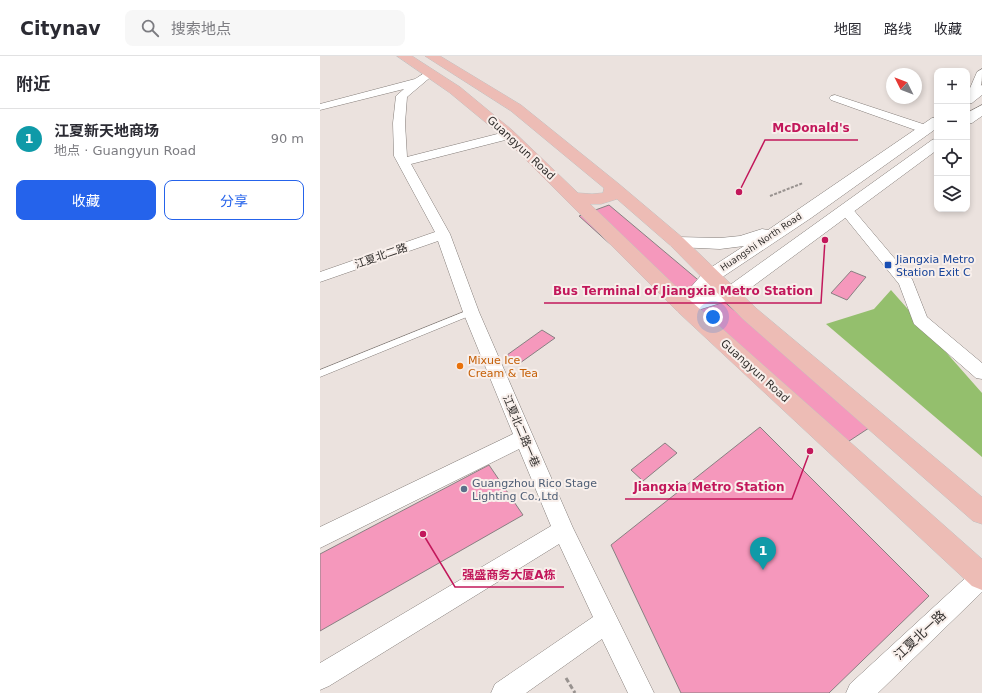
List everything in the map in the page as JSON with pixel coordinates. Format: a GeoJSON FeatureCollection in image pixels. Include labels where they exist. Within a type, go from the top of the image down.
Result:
{"type":"FeatureCollection","features":[{"type":"Feature","properties":{"kind":"main road","name":"Guangyun Road"},"geometry":{"type":"LineString","coordinates":[[403,56],[424,77],[468,100],[509,135],[685,308],[982,577]]}},
{"type":"Feature","properties":{"kind":"main road"},"geometry":{"type":"LineString","coordinates":[[431,56],[516,108],[613,187],[677,242],[750,314],[982,513]]}},
{"type":"Feature","properties":{"kind":"main road"},"geometry":{"type":"LineString","coordinates":[[573,197],[587,200],[602,199],[611,196],[613,187]]}},
{"type":"Feature","properties":{"kind":"street"},"geometry":{"type":"LineString","coordinates":[[974,95],[982,72]]}},
{"type":"Feature","properties":{"kind":"street"},"geometry":{"type":"LineString","coordinates":[[320,107],[424,77]]}},
{"type":"Feature","properties":{"kind":"street","name":"江夏北二路一巷"},"geometry":{"type":"LineString","coordinates":[[424,77],[402,96],[399,123],[400,156],[443,234],[471,312],[563,530],[641,693]]}},
{"type":"Feature","properties":{"kind":"street"},"geometry":{"type":"LineString","coordinates":[[835,98],[933,128]]}},
{"type":"Feature","properties":{"kind":"street"},"geometry":{"type":"LineString","coordinates":[[970,118],[982,109]]}},
{"type":"Feature","properties":{"kind":"street","name":"Huangshi North Road"},"geometry":{"type":"LineString","coordinates":[[685,308],[711,276],[933,128]]}},
{"type":"Feature","properties":{"kind":"street"},"geometry":{"type":"LineString","coordinates":[[405,165],[509,135]]}},
{"type":"Feature","properties":{"kind":"street"},"geometry":{"type":"LineString","coordinates":[[685,308],[730,294],[934,145]]}},
{"type":"Feature","properties":{"kind":"street"},"geometry":{"type":"LineString","coordinates":[[846,210],[906,283],[920,320],[982,372]]}},
{"type":"Feature","properties":{"kind":"street"},"geometry":{"type":"LineString","coordinates":[[677,242],[718,244],[755,238],[804,214]]}},
{"type":"Feature","properties":{"kind":"street","name":"江夏北二路"},"geometry":{"type":"LineString","coordinates":[[320,277],[443,234]]}},
{"type":"Feature","properties":{"kind":"street"},"geometry":{"type":"LineString","coordinates":[[320,538],[524,437]]}},
{"type":"Feature","properties":{"kind":"street"},"geometry":{"type":"LineString","coordinates":[[320,677],[563,530]]}},
{"type":"Feature","properties":{"kind":"street","name":"江夏北一路"},"geometry":{"type":"LineString","coordinates":[[859,693],[982,577]]}},
{"type":"Feature","properties":{"kind":"street"},"geometry":{"type":"LineString","coordinates":[[504,693],[606,622]]}},
{"type":"Feature","properties":{"kind":"lane"},"geometry":{"type":"LineString","coordinates":[[320,374],[471,312]]}},
{"type":"Feature","properties":{"kind":"path"},"geometry":{"type":"LineString","coordinates":[[770,196],[803,183]]}},
{"type":"Feature","properties":{"kind":"green space"},"geometry":{"type":"Polygon","coordinates":[[[891,290],[982,393],[982,457],[826,324],[874,309],[891,290]]]}},
{"type":"Feature","properties":{"kind":"building"},"geometry":{"type":"Polygon","coordinates":[[[609,205],[872,426],[837,449],[579,216],[609,205]]]}},
{"type":"Feature","properties":{"kind":"building"},"geometry":{"type":"Polygon","coordinates":[[[851,271],[866,277],[847,300],[831,293],[851,271]]]}},
{"type":"Feature","properties":{"kind":"building"},"geometry":{"type":"Polygon","coordinates":[[[542,330],[555,338],[520,363],[507,355],[542,330]]]}},
{"type":"Feature","properties":{"kind":"building"},"geometry":{"type":"Polygon","coordinates":[[[760,427],[929,596],[829,693],[681,693],[611,545],[760,427]]]}},
{"type":"Feature","properties":{"kind":"building"},"geometry":{"type":"Polygon","coordinates":[[[665,443],[677,453],[643,481],[631,470],[665,443]]]}},
{"type":"Feature","properties":{"kind":"building"},"geometry":{"type":"Polygon","coordinates":[[[489,465],[523,515],[320,631],[320,554],[489,465]]]}},
{"type":"Feature","properties":{"kind":"place","name":"McDonald's"},"geometry":{"type":"Point","coordinates":[739,192]}},
{"type":"Feature","properties":{"kind":"place","name":"Bus Terminal of Jiangxia Metro Station"},"geometry":{"type":"Point","coordinates":[825,240]}},
{"type":"Feature","properties":{"kind":"place","name":"Jiangxia Metro Station Exit C"},"geometry":{"type":"Point","coordinates":[888,265]}},
{"type":"Feature","properties":{"kind":"place","name":"Mixue Ice Cream & Tea"},"geometry":{"type":"Point","coordinates":[460,366]}},
{"type":"Feature","properties":{"kind":"place","name":"Jiangxia Metro Station"},"geometry":{"type":"Point","coordinates":[810,451]}},
{"type":"Feature","properties":{"kind":"place","name":"Guangzhou Rico Stage Lighting Co.,Ltd"},"geometry":{"type":"Point","coordinates":[464,489]}},
{"type":"Feature","properties":{"kind":"place","name":"强盛商务大厦A栋"},"geometry":{"type":"Point","coordinates":[423,534]}},
{"type":"Feature","properties":{"kind":"place","name":"江夏新天地商场"},"geometry":{"type":"Point","coordinates":[763,570]}}]}
